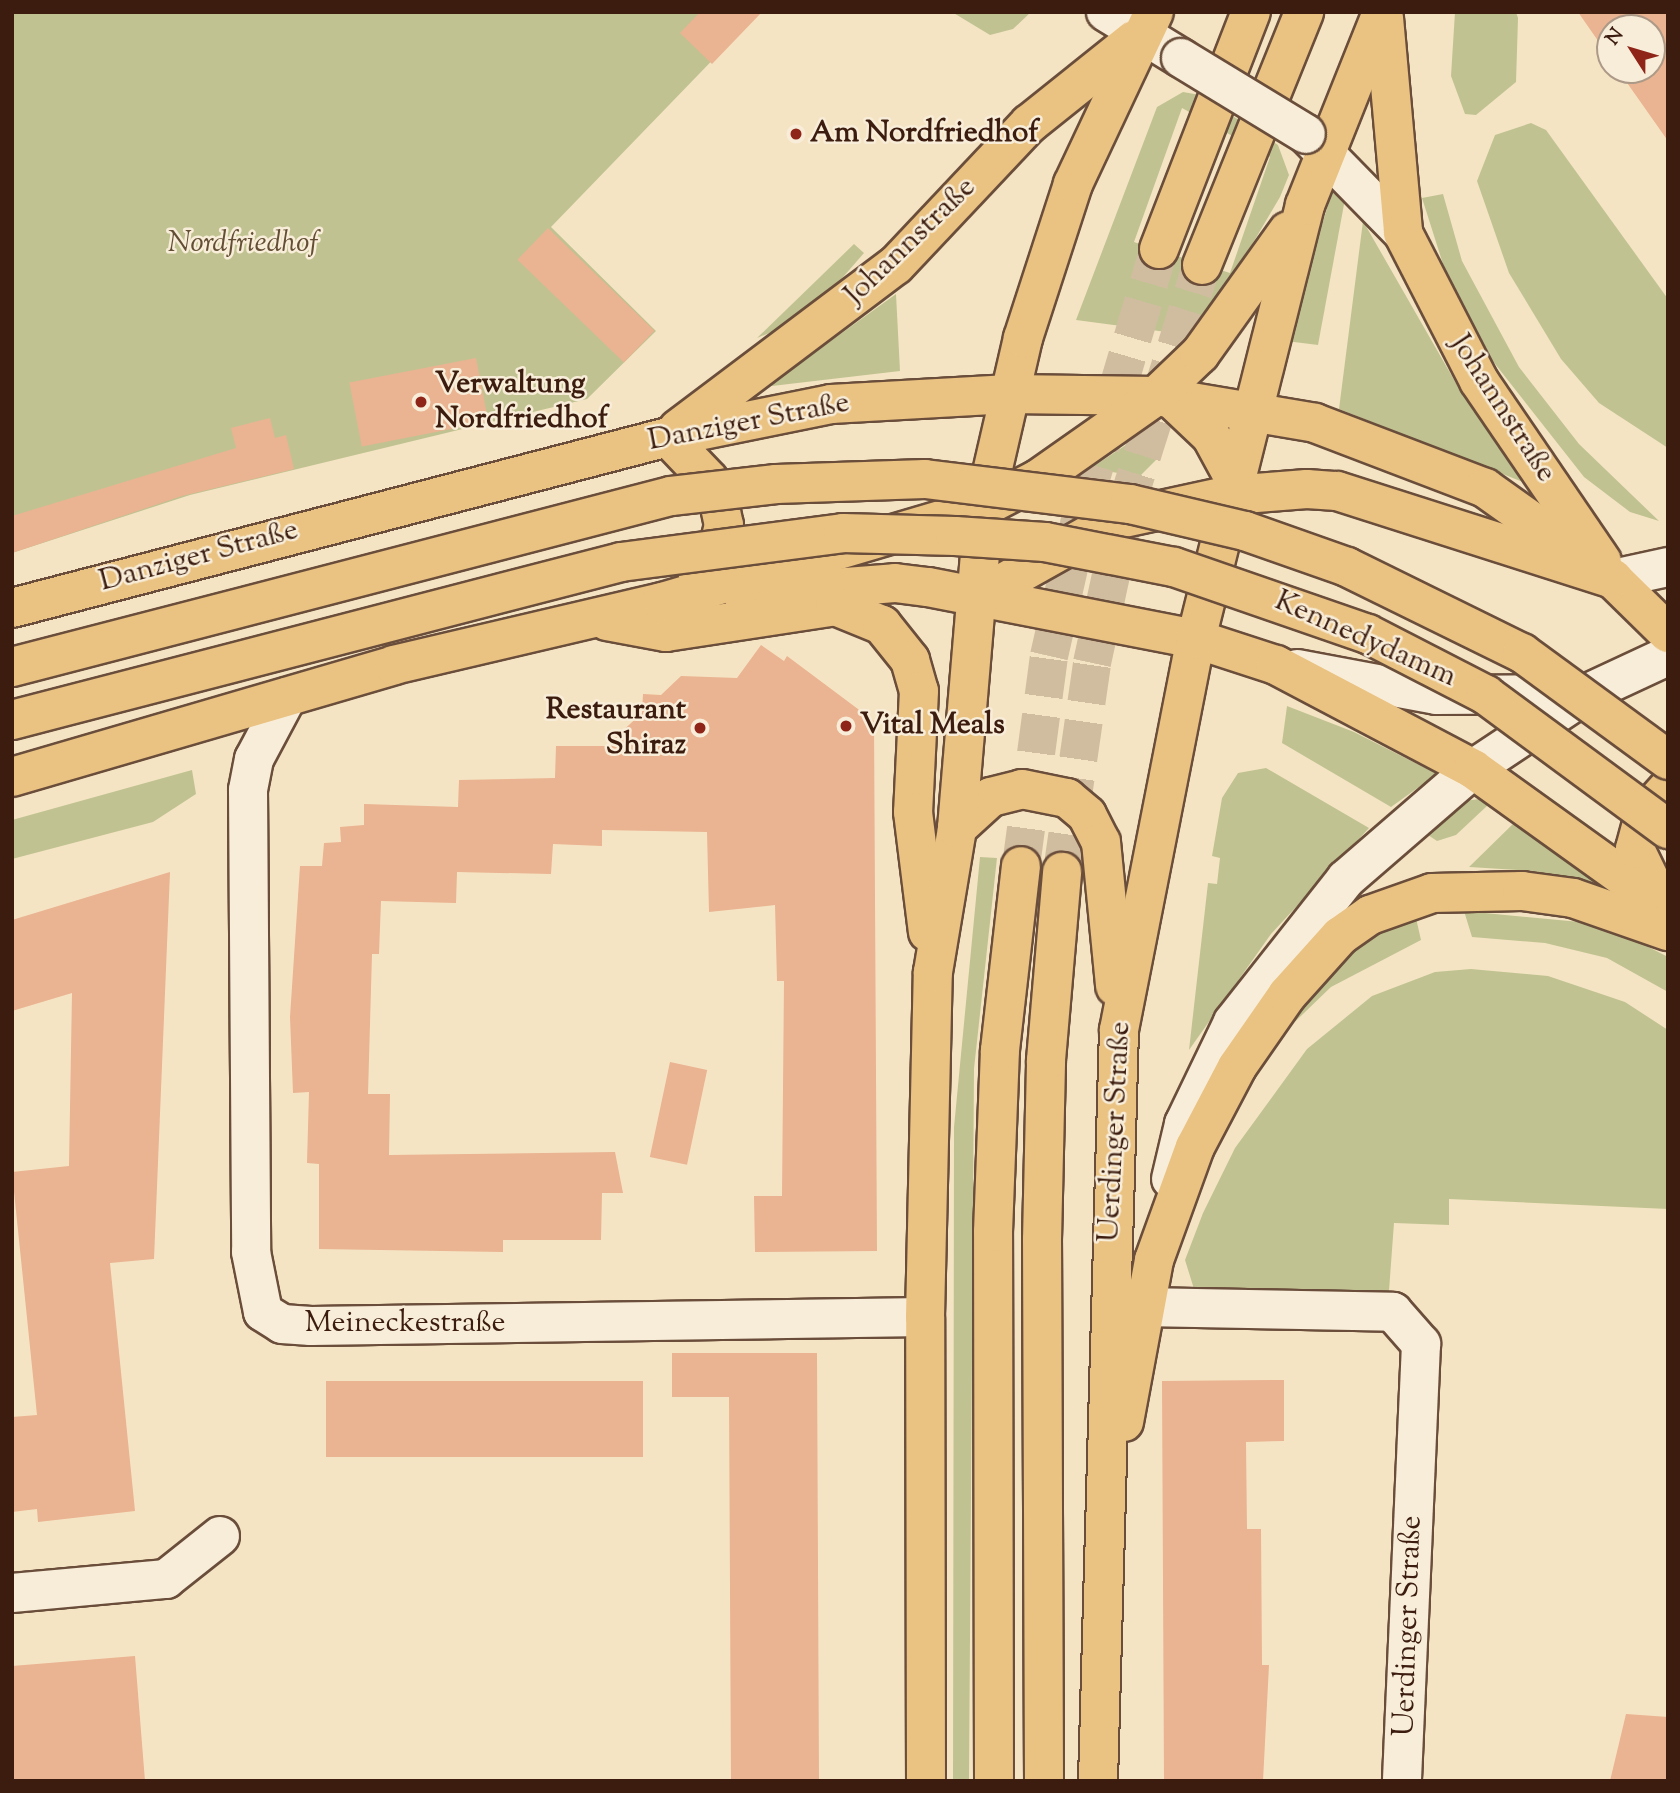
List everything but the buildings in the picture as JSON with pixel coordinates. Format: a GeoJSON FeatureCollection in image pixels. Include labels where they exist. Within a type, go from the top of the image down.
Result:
{"type":"FeatureCollection","features":[{"type":"Feature","properties":{"kind":"main road"},"geometry":{"type":"LineString","coordinates":[[1159,249],[1251,12]]}},
{"type":"Feature","properties":{"kind":"main road"},"geometry":{"type":"LineString","coordinates":[[1202,265],[1304,12]]}},
{"type":"Feature","properties":{"kind":"main road","name":"Johannstraße"},"geometry":{"type":"LineString","coordinates":[[1233,487],[1305,205],[1315,142],[1383,12]]}},
{"type":"Feature","properties":{"kind":"main road","name":"Johannstraße"},"geometry":{"type":"LineString","coordinates":[[1383,12],[1403,233],[1479,381],[1613,579]]}},
{"type":"Feature","properties":{"kind":"main road"},"geometry":{"type":"LineString","coordinates":[[926,1781],[925,1317],[933,972],[957,828],[984,507],[1010,394],[1073,184],[1148,23]]}},
{"type":"Feature","properties":{"kind":"main road","name":"Johannstraße"},"geometry":{"type":"LineString","coordinates":[[668,436],[896,265],[1029,124],[1148,23]]}},
{"type":"Feature","properties":{"kind":"main road","name":"Johannstraße"},"geometry":{"type":"LineString","coordinates":[[662,602],[984,507],[1038,479],[1164,398],[1200,354],[1305,205]]}},
{"type":"Feature","properties":{"kind":"main road","name":"Danziger Straße"},"geometry":{"type":"LineString","coordinates":[[12,608],[668,436],[831,404],[1010,394],[1164,398],[1254,409]]}},
{"type":"Feature","properties":{"kind":"main road"},"geometry":{"type":"LineString","coordinates":[[1164,398],[1211,436],[1233,487]]}},
{"type":"Feature","properties":{"kind":"main road"},"geometry":{"type":"LineString","coordinates":[[1254,409],[1348,433],[1485,488],[1613,579],[1668,633]]}},
{"type":"Feature","properties":{"kind":"main road"},"geometry":{"type":"LineString","coordinates":[[595,619],[705,567],[719,545],[724,525],[709,480],[668,436]]}},
{"type":"Feature","properties":{"kind":"main road","name":"Danziger Straße"},"geometry":{"type":"LineString","coordinates":[[12,667],[671,496],[776,484],[925,479],[1130,504]]}},
{"type":"Feature","properties":{"kind":"main road"},"geometry":{"type":"LineString","coordinates":[[978,597],[1115,520],[1233,487],[1337,491],[1613,579]]}},
{"type":"Feature","properties":{"kind":"main road","name":"Uerdinger Straße"},"geometry":{"type":"LineString","coordinates":[[1098,1781],[1100,1569],[1119,1030],[1196,639],[1233,487]]}},
{"type":"Feature","properties":{"kind":"main road","name":"Kennedydamm"},"geometry":{"type":"LineString","coordinates":[[1130,504],[1245,531],[1406,592],[1522,653],[1668,760]]}},
{"type":"Feature","properties":{"kind":"main road","name":"Kennedydamm"},"geometry":{"type":"LineString","coordinates":[[12,720],[422,609],[703,549],[843,533],[955,536],[1104,552],[1245,589],[1418,656],[1553,739],[1668,829]]}},
{"type":"Feature","properties":{"kind":"main road","name":"Kennedydamm"},"geometry":{"type":"LineString","coordinates":[[662,602],[895,583],[1196,639],[1276,665],[1473,769],[1666,915]]}},
{"type":"Feature","properties":{"kind":"main road"},"geometry":{"type":"LineString","coordinates":[[12,776],[287,697],[662,602]]}},
{"type":"Feature","properties":{"kind":"main road"},"geometry":{"type":"LineString","coordinates":[[595,619],[666,632],[835,606],[863,614],[894,636],[914,667],[919,691],[913,812],[933,972]]}},
{"type":"Feature","properties":{"kind":"main road"},"geometry":{"type":"LineString","coordinates":[[1666,915],[1635,849],[1644,815],[1668,788]]}},
{"type":"Feature","properties":{"kind":"main road"},"geometry":{"type":"LineString","coordinates":[[957,828],[990,797],[1022,789],[1067,798],[1087,815],[1105,871],[1119,1030]]}},
{"type":"Feature","properties":{"kind":"main road"},"geometry":{"type":"LineString","coordinates":[[995,1781],[993,1233],[1000,1050],[1021,866]]}},
{"type":"Feature","properties":{"kind":"main road"},"geometry":{"type":"LineString","coordinates":[[1044,1781],[1042,1226],[1046,1060],[1062,872]]}},
{"type":"Feature","properties":{"kind":"main road"},"geometry":{"type":"LineString","coordinates":[[1100,1569],[1143,1307],[1154,1260],[1195,1147],[1237,1067],[1287,996],[1340,936],[1370,915],[1432,893],[1522,891],[1666,915]]}},
{"type":"Feature","properties":{"kind":"street","name":"Johannstraße"},"geometry":{"type":"LineString","coordinates":[[1107,12],[1148,23],[1181,58],[1315,142],[1403,233]]}},
{"type":"Feature","properties":{"kind":"street"},"geometry":{"type":"LineString","coordinates":[[1613,579],[1668,567]]}},
{"type":"Feature","properties":{"kind":"street","name":"Uerdinger Straße"},"geometry":{"type":"LineString","coordinates":[[1154,1260],[1184,1124],[1233,1022],[1346,879],[1473,769],[1586,694],[1668,656]]}},
{"type":"Feature","properties":{"kind":"street"},"geometry":{"type":"LineString","coordinates":[[1276,665],[1436,695],[1586,694]]}},
{"type":"Feature","properties":{"kind":"street","name":"Meineckestraße"},"geometry":{"type":"LineString","coordinates":[[287,697],[254,759],[248,790],[251,1252],[262,1312],[282,1324],[311,1326],[925,1317]]}},
{"type":"Feature","properties":{"kind":"street","name":"Uerdinger Straße"},"geometry":{"type":"LineString","coordinates":[[1143,1307],[1394,1312],[1421,1344],[1402,1781]]}},
{"type":"Feature","properties":{"kind":"street"},"geometry":{"type":"LineString","coordinates":[[12,1592],[166,1579],[220,1536]]}},
{"type":"Feature","properties":{"kind":"green space","name":"Nordfriedhof"},"geometry":{"type":"Polygon","coordinates":[[[12,12],[759,12],[551,227],[656,331],[587,399],[190,495],[12,553],[12,12]]]}},
{"type":"Feature","properties":{"kind":"green space"},"geometry":{"type":"Polygon","coordinates":[[[952,12],[1031,12],[1013,29],[990,35],[952,12]]]}},
{"type":"Feature","properties":{"kind":"green space"},"geometry":{"type":"Polygon","coordinates":[[[1455,12],[1516,12],[1518,18],[1516,82],[1476,115],[1465,114],[1451,76],[1455,12]]]}},
{"type":"Feature","properties":{"kind":"green space"},"geometry":{"type":"Polygon","coordinates":[[[1183,92],[1200,95],[1278,145],[1289,175],[1280,197],[1230,282],[1189,335],[1076,320],[1157,107],[1183,92]],[[1182,108],[1134,242],[1230,273],[1270,157],[1182,108]]]}},
{"type":"Feature","properties":{"kind":"green space"},"geometry":{"type":"Polygon","coordinates":[[[1531,123],[1546,130],[1668,299],[1668,448],[1599,403],[1561,359],[1509,273],[1477,181],[1495,135],[1531,123]]]}},
{"type":"Feature","properties":{"kind":"green space"},"geometry":{"type":"Polygon","coordinates":[[[1333,189],[1345,199],[1318,345],[1286,341],[1333,189]]]}},
{"type":"Feature","properties":{"kind":"green space"},"geometry":{"type":"Polygon","coordinates":[[[1443,194],[1462,261],[1519,367],[1579,444],[1659,521],[1630,512],[1584,477],[1481,346],[1443,264],[1422,198],[1443,194]]]}},
{"type":"Feature","properties":{"kind":"green space"},"geometry":{"type":"Polygon","coordinates":[[[1363,221],[1457,385],[1528,484],[1339,409],[1363,221]]]}},
{"type":"Feature","properties":{"kind":"green space"},"geometry":{"type":"Polygon","coordinates":[[[854,244],[864,253],[837,284],[786,326],[757,338],[854,244]]]}},
{"type":"Feature","properties":{"kind":"green space"},"geometry":{"type":"Polygon","coordinates":[[[896,294],[900,371],[772,386],[771,384],[896,294]]]}},
{"type":"Feature","properties":{"kind":"green space"},"geometry":{"type":"Polygon","coordinates":[[[1135,439],[1156,460],[1139,477],[1091,468],[1135,439]]]}},
{"type":"Feature","properties":{"kind":"green space"},"geometry":{"type":"Polygon","coordinates":[[[1287,706],[1354,732],[1437,774],[1391,807],[1282,743],[1287,706]]]}},
{"type":"Feature","properties":{"kind":"green space"},"geometry":{"type":"Polygon","coordinates":[[[1266,768],[1369,828],[1271,934],[1189,1050],[1208,883],[1217,884],[1220,858],[1212,856],[1222,798],[1238,773],[1266,768]]]}},
{"type":"Feature","properties":{"kind":"green space"},"geometry":{"type":"Polygon","coordinates":[[[192,770],[196,794],[153,822],[12,859],[12,820],[192,770]]]}},
{"type":"Feature","properties":{"kind":"green space"},"geometry":{"type":"Polygon","coordinates":[[[1479,799],[1488,805],[1456,835],[1437,841],[1425,833],[1465,801],[1479,799]]]}},
{"type":"Feature","properties":{"kind":"green space"},"geometry":{"type":"Polygon","coordinates":[[[1516,821],[1606,887],[1534,871],[1469,867],[1516,821]]]}},
{"type":"Feature","properties":{"kind":"green space"},"geometry":{"type":"Polygon","coordinates":[[[980,857],[997,858],[974,1069],[969,1781],[953,1781],[954,1127],[980,857]]]}},
{"type":"Feature","properties":{"kind":"green space"},"geometry":{"type":"Polygon","coordinates":[[[1464,911],[1580,922],[1631,938],[1668,957],[1668,992],[1607,958],[1545,943],[1472,937],[1464,911]]]}},
{"type":"Feature","properties":{"kind":"green space"},"geometry":{"type":"Polygon","coordinates":[[[1416,918],[1421,940],[1331,987],[1276,1040],[1295,999],[1365,940],[1416,918]]]}},
{"type":"Feature","properties":{"kind":"green space"},"geometry":{"type":"Polygon","coordinates":[[[1471,969],[1548,976],[1625,1002],[1668,1030],[1668,1209],[1449,1199],[1449,1225],[1394,1223],[1389,1291],[1194,1289],[1185,1260],[1203,1213],[1235,1148],[1307,1049],[1372,996],[1435,972],[1471,969]]]}},
{"type":"Feature","properties":{"kind":"tunnel"},"geometry":{"type":"LineString","coordinates":[[1021,866],[1049,656],[1084,502],[1159,249]]}},
{"type":"Feature","properties":{"kind":"tunnel"},"geometry":{"type":"LineString","coordinates":[[1062,872],[1092,663],[1125,510],[1202,265]]}},
{"type":"Feature","properties":{"kind":"place","name":"Am Nordfriedhof"},"geometry":{"type":"Point","coordinates":[796,134]}},
{"type":"Feature","properties":{"kind":"place","name":"Verwaltung Nordfriedhof"},"geometry":{"type":"Point","coordinates":[421,402]}},
{"type":"Feature","properties":{"kind":"place","name":"Vital Meals"},"geometry":{"type":"Point","coordinates":[846,726]}},
{"type":"Feature","properties":{"kind":"place","name":"Restaurant Shiraz"},"geometry":{"type":"Point","coordinates":[700,728]}}]}
